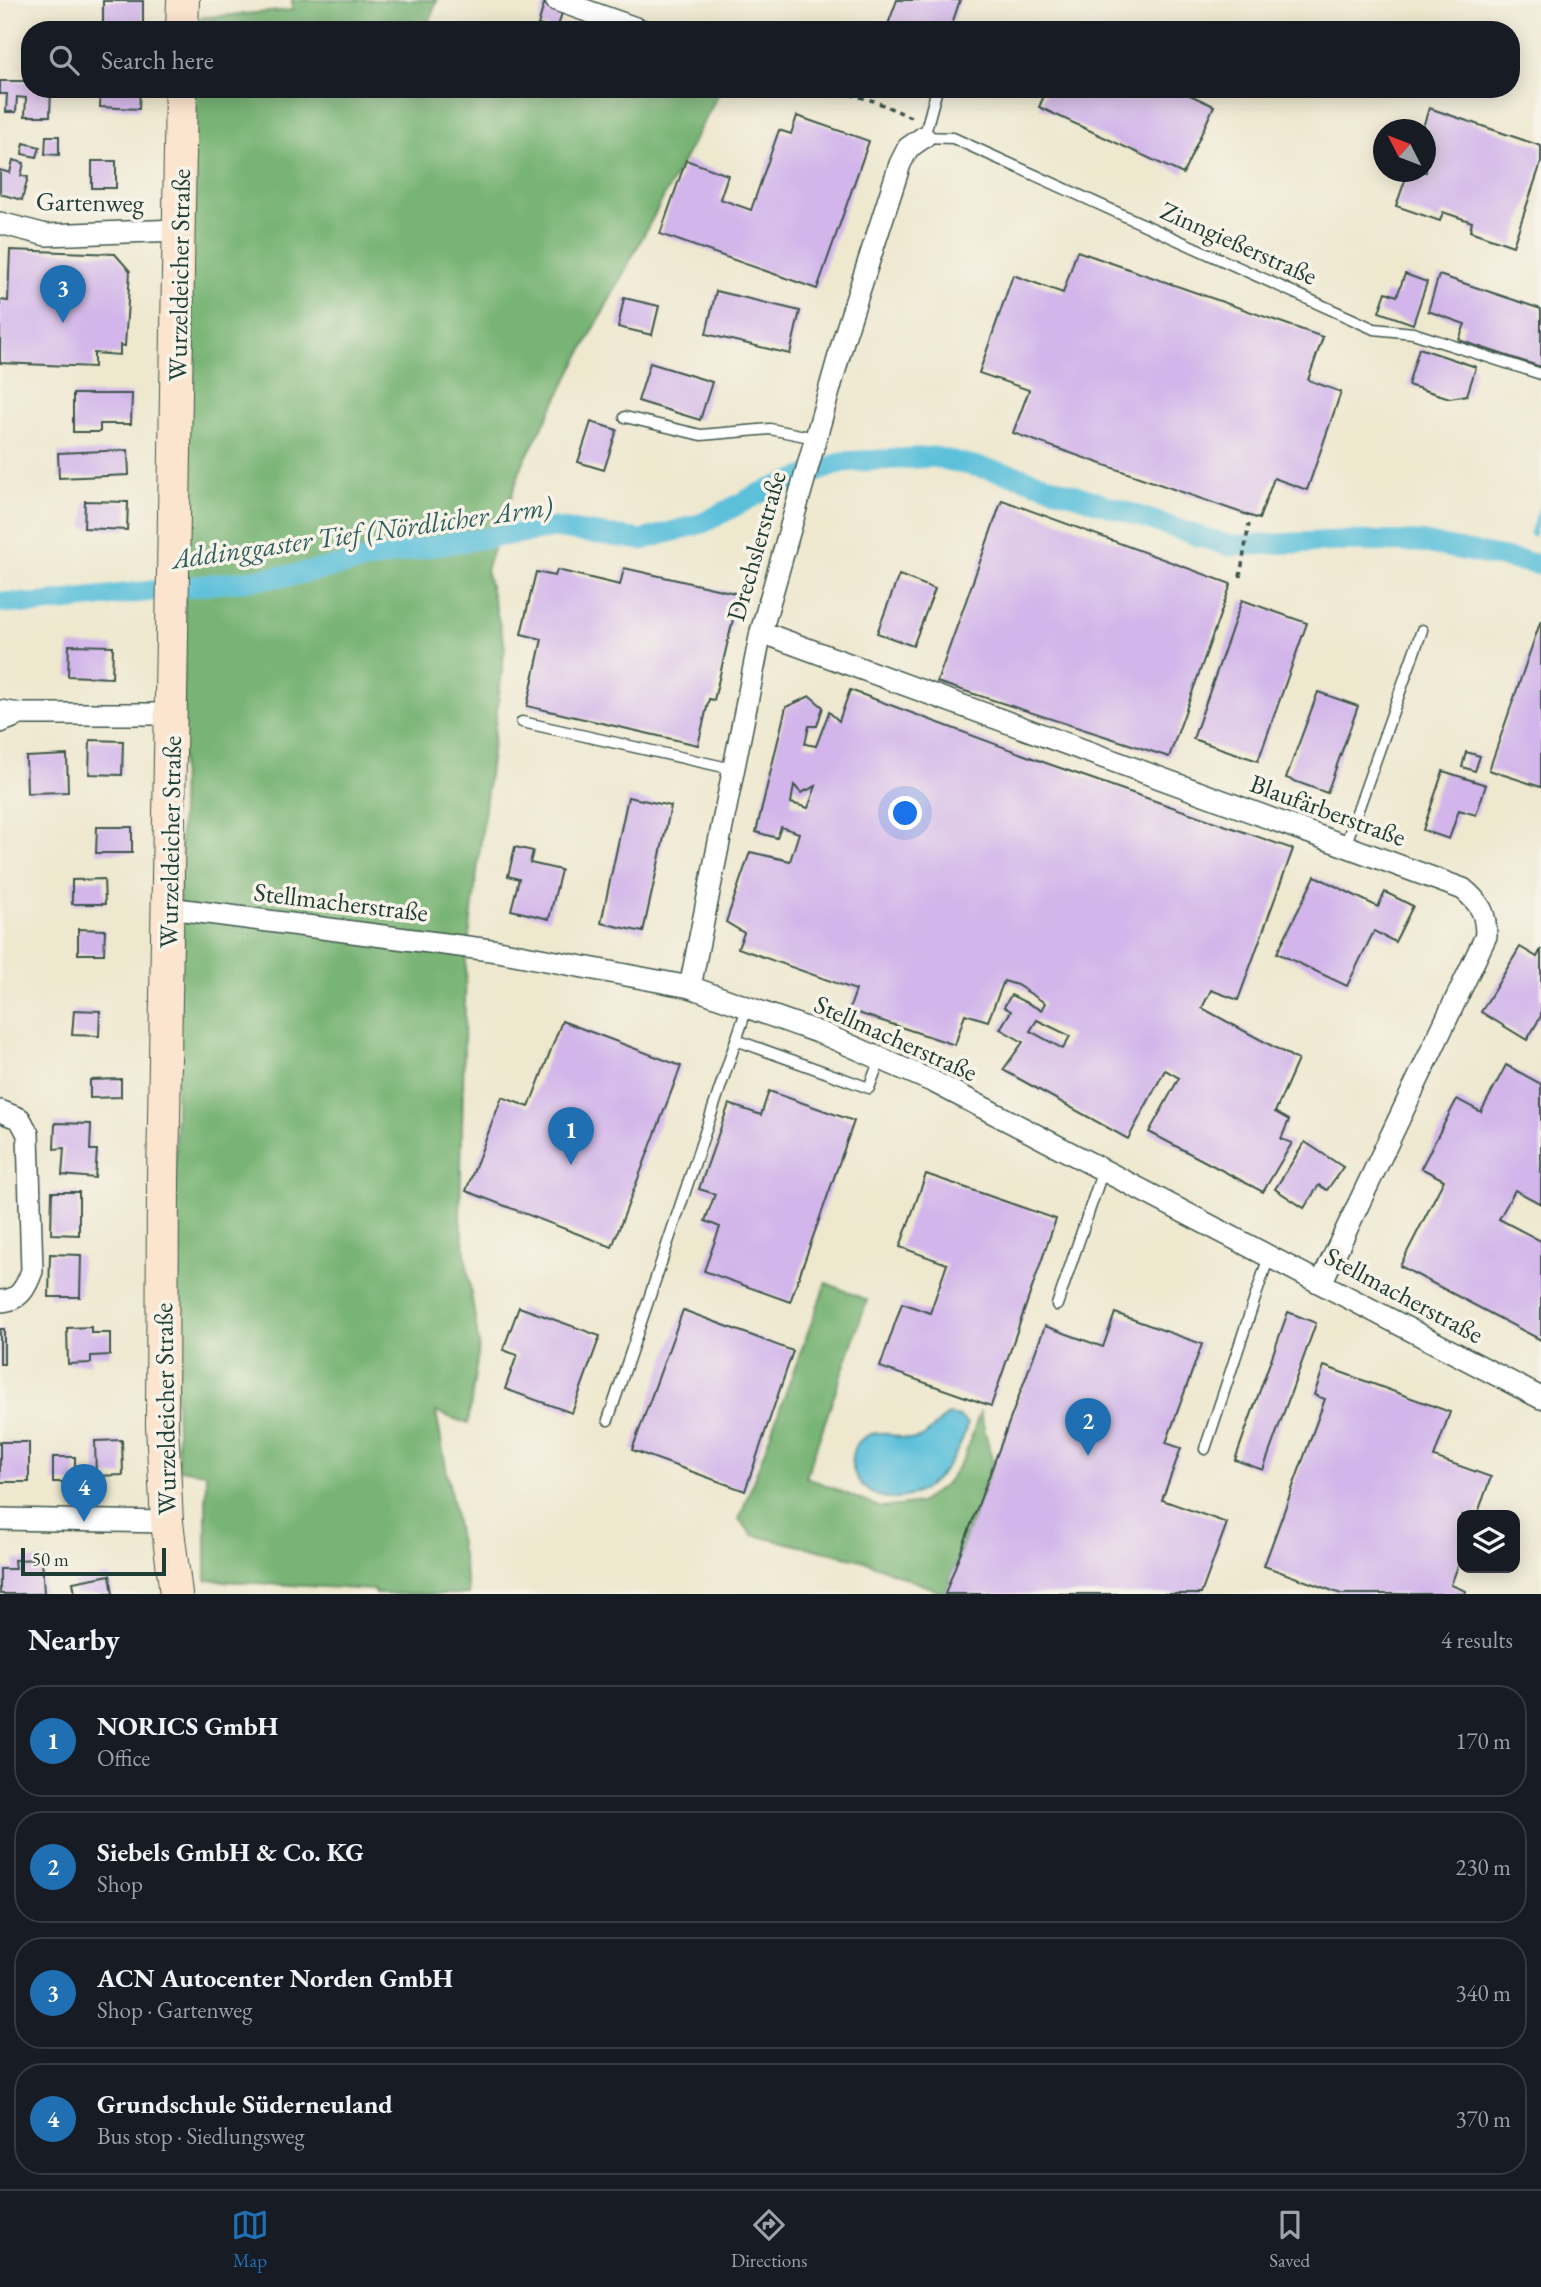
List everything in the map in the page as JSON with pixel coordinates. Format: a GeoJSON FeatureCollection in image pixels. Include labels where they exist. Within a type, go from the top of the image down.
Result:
{"type":"FeatureCollection","features":[{"type":"Feature","properties":{"kind":"main road"},"geometry":{"type":"LineString","coordinates":[[182,21],[183,0]]}},
{"type":"Feature","properties":{"kind":"main road","name":"Wurzeldeicher Straße"},"geometry":{"type":"LineString","coordinates":[[176,1594],[167,1522],[162,1426],[181,98]]}},
{"type":"Feature","properties":{"kind":"street"},"geometry":{"type":"LineString","coordinates":[[556,0],[616,21]]}},
{"type":"Feature","properties":{"kind":"street","name":"Drechslerstraße"},"geometry":{"type":"LineString","coordinates":[[690,987],[761,632],[844,338],[901,164],[908,148],[925,136]]}},
{"type":"Feature","properties":{"kind":"street","name":"Gartenweg"},"geometry":{"type":"LineString","coordinates":[[0,223],[46,235],[179,230]]}},
{"type":"Feature","properties":{"kind":"street","name":"Blaufärberstraße"},"geometry":{"type":"LineString","coordinates":[[761,632],[1463,889],[1479,902],[1486,916],[1486,936],[1321,1283]]}},
{"type":"Feature","properties":{"kind":"street"},"geometry":{"type":"LineString","coordinates":[[7,716],[173,714]]}},
{"type":"Feature","properties":{"kind":"street","name":"Stellmacherstraße"},"geometry":{"type":"LineString","coordinates":[[169,908],[498,951],[690,987],[934,1082],[1541,1398]]}},
{"type":"Feature","properties":{"kind":"street"},"geometry":{"type":"LineString","coordinates":[[0,1111],[20,1119],[29,1134],[32,1271],[24,1291],[8,1301],[0,1301]]}},
{"type":"Feature","properties":{"kind":"street"},"geometry":{"type":"LineString","coordinates":[[0,1519],[167,1522]]}},
{"type":"Feature","properties":{"kind":"lane"},"geometry":{"type":"LineString","coordinates":[[925,136],[935,98]]}},
{"type":"Feature","properties":{"kind":"lane","name":"Zinngießerstraße"},"geometry":{"type":"LineString","coordinates":[[925,136],[953,138],[1374,329],[1413,334],[1541,374]]}},
{"type":"Feature","properties":{"kind":"lane"},"geometry":{"type":"LineString","coordinates":[[625,417],[701,435],[770,429],[816,438]]}},
{"type":"Feature","properties":{"kind":"lane"},"geometry":{"type":"LineString","coordinates":[[1345,846],[1422,629]]}},
{"type":"Feature","properties":{"kind":"lane"},"geometry":{"type":"LineString","coordinates":[[522,722],[733,769]]}},
{"type":"Feature","properties":{"kind":"lane"},"geometry":{"type":"LineString","coordinates":[[608,1420],[747,1008]]}},
{"type":"Feature","properties":{"kind":"lane"},"geometry":{"type":"LineString","coordinates":[[736,1040],[869,1088],[880,1059]]}},
{"type":"Feature","properties":{"kind":"lane"},"geometry":{"type":"LineString","coordinates":[[1057,1305],[1103,1170]]}},
{"type":"Feature","properties":{"kind":"lane"},"geometry":{"type":"LineString","coordinates":[[1205,1449],[1269,1256]]}},
{"type":"Feature","properties":{"kind":"path"},"geometry":{"type":"LineString","coordinates":[[863,98],[916,120],[925,136]]}},
{"type":"Feature","properties":{"kind":"path"},"geometry":{"type":"LineString","coordinates":[[1240,577],[1249,524]]}},
{"type":"Feature","properties":{"kind":"green space"},"geometry":{"type":"Polygon","coordinates":[[[292,0],[437,0],[429,21],[195,21],[195,18],[292,10],[292,0]]]}},
{"type":"Feature","properties":{"kind":"green space"},"geometry":{"type":"Polygon","coordinates":[[[193,98],[716,98],[523,463],[486,570],[505,646],[466,961],[460,1218],[479,1346],[468,1424],[436,1412],[469,1594],[376,1594],[374,1590],[206,1580],[206,1473],[178,1469],[173,1286],[193,98]]]}},
{"type":"Feature","properties":{"kind":"green space"},"geometry":{"type":"Polygon","coordinates":[[[826,1283],[867,1300],[806,1477],[881,1508],[920,1503],[946,1484],[964,1458],[980,1412],[993,1463],[945,1594],[862,1560],[753,1535],[739,1520],[826,1283]]]}},
{"type":"Feature","properties":{"kind":"water"},"geometry":{"type":"Polygon","coordinates":[[[949,1415],[960,1417],[967,1424],[949,1464],[928,1486],[901,1498],[886,1498],[866,1489],[859,1481],[854,1472],[853,1452],[858,1443],[867,1436],[880,1433],[907,1439],[920,1438],[949,1415]]]}},
{"type":"Feature","properties":{"kind":"building"},"geometry":{"type":"Polygon","coordinates":[[[897,0],[960,0],[953,21],[889,21],[897,0]]]}},
{"type":"Feature","properties":{"kind":"building"},"geometry":{"type":"Polygon","coordinates":[[[103,1],[143,1],[143,21],[103,21],[103,1]]]}},
{"type":"Feature","properties":{"kind":"building"},"geometry":{"type":"Polygon","coordinates":[[[544,4],[563,9],[560,21],[539,21],[544,4]]]}},
{"type":"Feature","properties":{"kind":"building"},"geometry":{"type":"Polygon","coordinates":[[[0,81],[21,81],[21,97],[17,97],[16,112],[6,112],[7,94],[0,94],[0,81]]]}},
{"type":"Feature","properties":{"kind":"building"},"geometry":{"type":"Polygon","coordinates":[[[26,98],[51,98],[50,116],[25,116],[26,98]]]}},
{"type":"Feature","properties":{"kind":"building"},"geometry":{"type":"Polygon","coordinates":[[[100,98],[140,98],[139,109],[100,107],[100,98]]]}},
{"type":"Feature","properties":{"kind":"building"},"geometry":{"type":"Polygon","coordinates":[[[1043,98],[1197,98],[1214,106],[1183,174],[1039,107],[1043,98]]]}},
{"type":"Feature","properties":{"kind":"building"},"geometry":{"type":"Polygon","coordinates":[[[1429,108],[1541,146],[1541,163],[1513,246],[1470,231],[1472,222],[1443,212],[1440,221],[1396,206],[1404,182],[1436,182],[1436,119],[1426,119],[1429,108]]]}},
{"type":"Feature","properties":{"kind":"building"},"geometry":{"type":"Polygon","coordinates":[[[797,116],[869,141],[817,289],[660,234],[686,160],[728,175],[720,199],[751,210],[779,130],[791,134],[797,116]]]}},
{"type":"Feature","properties":{"kind":"building"},"geometry":{"type":"Polygon","coordinates":[[[46,136],[59,136],[59,155],[45,154],[46,136]]]}},
{"type":"Feature","properties":{"kind":"building"},"geometry":{"type":"Polygon","coordinates":[[[24,143],[40,147],[37,157],[22,154],[24,143]]]}},
{"type":"Feature","properties":{"kind":"building"},"geometry":{"type":"Polygon","coordinates":[[[13,160],[24,163],[21,176],[28,177],[22,200],[0,194],[0,170],[10,173],[13,160]]]}},
{"type":"Feature","properties":{"kind":"building"},"geometry":{"type":"Polygon","coordinates":[[[92,161],[116,161],[116,188],[92,188],[92,161]]]}},
{"type":"Feature","properties":{"kind":"building"},"geometry":{"type":"Polygon","coordinates":[[[10,250],[115,254],[130,271],[125,346],[120,345],[120,355],[94,353],[94,367],[0,363],[0,300],[8,301],[10,250]]]}},
{"type":"Feature","properties":{"kind":"building"},"geometry":{"type":"Polygon","coordinates":[[[1077,251],[1323,337],[1308,380],[1341,392],[1307,490],[1274,478],[1259,519],[1013,433],[1029,390],[979,373],[1013,275],[1063,293],[1077,251]]]}},
{"type":"Feature","properties":{"kind":"building"},"geometry":{"type":"Polygon","coordinates":[[[1405,274],[1427,282],[1413,324],[1379,312],[1386,292],[1397,296],[1405,274]]]}},
{"type":"Feature","properties":{"kind":"building"},"geometry":{"type":"Polygon","coordinates":[[[1439,275],[1541,309],[1541,367],[1459,340],[1465,324],[1428,311],[1439,275]]]}},
{"type":"Feature","properties":{"kind":"building"},"geometry":{"type":"Polygon","coordinates":[[[716,291],[800,311],[790,354],[706,334],[716,291]]]}},
{"type":"Feature","properties":{"kind":"building"},"geometry":{"type":"Polygon","coordinates":[[[624,298],[659,306],[652,335],[618,327],[624,298]]]}},
{"type":"Feature","properties":{"kind":"building"},"geometry":{"type":"Polygon","coordinates":[[[1419,348],[1476,367],[1467,395],[1450,398],[1408,385],[1419,348]]]}},
{"type":"Feature","properties":{"kind":"building"},"geometry":{"type":"Polygon","coordinates":[[[650,363],[712,382],[700,420],[638,401],[650,363]]]}},
{"type":"Feature","properties":{"kind":"building"},"geometry":{"type":"Polygon","coordinates":[[[73,394],[132,394],[131,424],[100,424],[100,432],[73,432],[73,394]]]}},
{"type":"Feature","properties":{"kind":"building"},"geometry":{"type":"Polygon","coordinates":[[[591,422],[617,430],[604,470],[578,462],[591,422]]]}},
{"type":"Feature","properties":{"kind":"building"},"geometry":{"type":"Polygon","coordinates":[[[128,450],[129,475],[59,478],[58,453],[128,450]]]}},
{"type":"Feature","properties":{"kind":"building"},"geometry":{"type":"Polygon","coordinates":[[[1002,500],[1231,584],[1169,757],[937,682],[1002,500]]]}},
{"type":"Feature","properties":{"kind":"building"},"geometry":{"type":"Polygon","coordinates":[[[85,501],[128,502],[127,530],[84,528],[85,501]]]}},
{"type":"Feature","properties":{"kind":"building"},"geometry":{"type":"Polygon","coordinates":[[[624,568],[739,594],[714,700],[709,699],[698,745],[527,706],[542,639],[521,634],[536,572],[555,576],[557,570],[620,585],[624,568]]]}},
{"type":"Feature","properties":{"kind":"building"},"geometry":{"type":"Polygon","coordinates":[[[899,575],[935,589],[913,646],[877,633],[899,575]]]}},
{"type":"Feature","properties":{"kind":"building"},"geometry":{"type":"Polygon","coordinates":[[[1242,600],[1307,623],[1258,761],[1193,739],[1242,600]]]}},
{"type":"Feature","properties":{"kind":"building"},"geometry":{"type":"Polygon","coordinates":[[[1541,620],[1541,787],[1489,770],[1541,620]]]}},
{"type":"Feature","properties":{"kind":"building"},"geometry":{"type":"Polygon","coordinates":[[[69,645],[113,646],[112,678],[68,676],[69,645]]]}},
{"type":"Feature","properties":{"kind":"building"},"geometry":{"type":"Polygon","coordinates":[[[850,690],[1046,763],[1293,849],[1238,1000],[1211,990],[1202,1008],[1298,1060],[1275,1112],[1289,1120],[1281,1139],[1292,1143],[1263,1192],[1149,1132],[1179,1078],[1165,1070],[1128,1139],[1003,1070],[1023,1042],[1000,1029],[1011,1011],[1004,1007],[1011,995],[1041,1010],[1045,1003],[1017,985],[1004,981],[988,1021],[965,1014],[955,1045],[849,1010],[856,990],[738,948],[744,933],[726,922],[750,852],[790,861],[799,833],[781,827],[777,838],[756,832],[786,707],[810,696],[823,707],[817,726],[809,726],[805,744],[816,746],[829,712],[839,721],[850,690]],[[794,785],[791,803],[808,808],[816,786],[801,793],[794,785]],[[1037,1020],[1030,1031],[1063,1049],[1070,1036],[1037,1020]]]}},
{"type":"Feature","properties":{"kind":"building"},"geometry":{"type":"Polygon","coordinates":[[[1318,692],[1358,706],[1327,793],[1286,778],[1318,692]]]}},
{"type":"Feature","properties":{"kind":"building"},"geometry":{"type":"Polygon","coordinates":[[[90,740],[123,741],[122,775],[89,774],[90,740]]]}},
{"type":"Feature","properties":{"kind":"building"},"geometry":{"type":"Polygon","coordinates":[[[1466,752],[1480,756],[1475,771],[1462,767],[1466,752]]]}},
{"type":"Feature","properties":{"kind":"building"},"geometry":{"type":"Polygon","coordinates":[[[67,755],[68,792],[27,793],[26,757],[67,755]]]}},
{"type":"Feature","properties":{"kind":"building"},"geometry":{"type":"Polygon","coordinates":[[[1443,771],[1486,785],[1476,815],[1459,810],[1449,839],[1423,830],[1443,771]]]}},
{"type":"Feature","properties":{"kind":"building"},"geometry":{"type":"Polygon","coordinates":[[[628,797],[671,806],[643,932],[601,923],[628,797]]]}},
{"type":"Feature","properties":{"kind":"building"},"geometry":{"type":"Polygon","coordinates":[[[97,827],[132,827],[132,853],[96,853],[97,827]]]}},
{"type":"Feature","properties":{"kind":"building"},"geometry":{"type":"Polygon","coordinates":[[[515,847],[533,851],[530,863],[561,870],[549,919],[511,910],[519,879],[508,876],[515,847]]]}},
{"type":"Feature","properties":{"kind":"building"},"geometry":{"type":"Polygon","coordinates":[[[1315,876],[1378,907],[1385,892],[1413,906],[1395,942],[1374,931],[1347,986],[1277,953],[1315,876]]]}},
{"type":"Feature","properties":{"kind":"building"},"geometry":{"type":"Polygon","coordinates":[[[104,879],[105,904],[72,904],[72,880],[104,879]]]}},
{"type":"Feature","properties":{"kind":"building"},"geometry":{"type":"Polygon","coordinates":[[[78,929],[105,930],[104,954],[78,954],[78,929]]]}},
{"type":"Feature","properties":{"kind":"building"},"geometry":{"type":"Polygon","coordinates":[[[1520,947],[1537,957],[1541,949],[1541,1016],[1527,1040],[1481,1012],[1520,947]]]}},
{"type":"Feature","properties":{"kind":"building"},"geometry":{"type":"Polygon","coordinates":[[[74,1010],[100,1011],[99,1036],[72,1035],[74,1010]]]}},
{"type":"Feature","properties":{"kind":"building"},"geometry":{"type":"Polygon","coordinates":[[[562,1021],[681,1066],[612,1247],[466,1191],[502,1097],[529,1107],[562,1021]]]}},
{"type":"Feature","properties":{"kind":"building"},"geometry":{"type":"Polygon","coordinates":[[[1506,1065],[1541,1084],[1541,1204],[1515,1190],[1499,1219],[1541,1241],[1541,1340],[1400,1266],[1444,1180],[1421,1168],[1457,1099],[1481,1112],[1506,1065]]]}},
{"type":"Feature","properties":{"kind":"building"},"geometry":{"type":"Polygon","coordinates":[[[121,1079],[121,1097],[90,1098],[90,1080],[121,1079]]]}},
{"type":"Feature","properties":{"kind":"building"},"geometry":{"type":"Polygon","coordinates":[[[769,1091],[854,1121],[790,1302],[704,1271],[720,1227],[705,1221],[715,1194],[699,1189],[729,1104],[761,1115],[769,1091]]]}},
{"type":"Feature","properties":{"kind":"building"},"geometry":{"type":"Polygon","coordinates":[[[55,1123],[91,1124],[90,1150],[97,1150],[95,1178],[62,1175],[64,1148],[54,1149],[55,1123]]]}},
{"type":"Feature","properties":{"kind":"building"},"geometry":{"type":"Polygon","coordinates":[[[1305,1142],[1343,1167],[1327,1190],[1319,1185],[1304,1208],[1275,1189],[1305,1142]]]}},
{"type":"Feature","properties":{"kind":"building"},"geometry":{"type":"Polygon","coordinates":[[[926,1174],[1056,1219],[991,1406],[880,1367],[902,1303],[930,1313],[947,1264],[900,1247],[926,1174]]]}},
{"type":"Feature","properties":{"kind":"building"},"geometry":{"type":"Polygon","coordinates":[[[52,1192],[79,1192],[79,1235],[51,1234],[52,1192]]]}},
{"type":"Feature","properties":{"kind":"building"},"geometry":{"type":"Polygon","coordinates":[[[50,1254],[81,1255],[80,1297],[49,1297],[50,1254]]]}},
{"type":"Feature","properties":{"kind":"building"},"geometry":{"type":"Polygon","coordinates":[[[519,1307],[600,1336],[572,1413],[505,1389],[517,1355],[503,1350],[519,1307]]]}},
{"type":"Feature","properties":{"kind":"building"},"geometry":{"type":"Polygon","coordinates":[[[683,1310],[793,1351],[745,1491],[632,1450],[683,1310]]]}},
{"type":"Feature","properties":{"kind":"building"},"geometry":{"type":"Polygon","coordinates":[[[1288,1312],[1316,1323],[1263,1470],[1235,1460],[1288,1312]]]}},
{"type":"Feature","properties":{"kind":"building"},"geometry":{"type":"Polygon","coordinates":[[[1115,1313],[1202,1344],[1166,1443],[1181,1448],[1162,1500],[1227,1523],[1201,1594],[945,1594],[1045,1326],[1103,1347],[1115,1313]]]}},
{"type":"Feature","properties":{"kind":"building"},"geometry":{"type":"Polygon","coordinates":[[[91,1327],[91,1333],[110,1333],[110,1355],[91,1356],[91,1363],[68,1364],[67,1328],[91,1327]]]}},
{"type":"Feature","properties":{"kind":"building"},"geometry":{"type":"Polygon","coordinates":[[[0,1329],[4,1329],[4,1364],[0,1364],[0,1329]]]}},
{"type":"Feature","properties":{"kind":"building"},"geometry":{"type":"Polygon","coordinates":[[[1324,1366],[1450,1412],[1434,1457],[1491,1477],[1479,1510],[1457,1510],[1457,1569],[1451,1585],[1466,1591],[1465,1594],[1341,1594],[1264,1566],[1325,1399],[1314,1395],[1324,1366]]]}},
{"type":"Feature","properties":{"kind":"building"},"geometry":{"type":"Polygon","coordinates":[[[122,1440],[123,1475],[96,1476],[95,1441],[122,1440]]]}},
{"type":"Feature","properties":{"kind":"building"},"geometry":{"type":"Polygon","coordinates":[[[0,1442],[29,1442],[29,1482],[0,1482],[0,1442]]]}},
{"type":"Feature","properties":{"kind":"building"},"geometry":{"type":"Polygon","coordinates":[[[53,1457],[75,1457],[75,1482],[53,1482],[53,1457]]]}},
{"type":"Feature","properties":{"kind":"building"},"geometry":{"type":"Polygon","coordinates":[[[42,1559],[44,1594],[0,1594],[0,1569],[15,1569],[14,1560],[42,1559]]]}},
{"type":"Feature","properties":{"kind":"building"},"geometry":{"type":"Polygon","coordinates":[[[110,1575],[113,1594],[75,1594],[73,1582],[110,1575]]]}},
{"type":"Feature","properties":{"kind":"waterway","name":"Addinggaster Tief (Nördlicher Arm)"},"geometry":{"type":"LineString","coordinates":[[0,602],[36,604],[294,575],[439,545],[554,528],[642,540],[703,523],[760,493],[843,462],[934,457],[1018,476],[1229,546],[1340,541],[1420,542],[1541,565]]}},
{"type":"Feature","properties":{"kind":"waterway"},"geometry":{"type":"LineString","coordinates":[[1532,534],[1541,509]]}},
{"type":"Feature","properties":{"kind":"waterway"},"geometry":{"type":"LineString","coordinates":[[1522,560],[1525,553]]}},
{"type":"Feature","properties":{"kind":"place","name":"ACN Autocenter Norden GmbH"},"geometry":{"type":"Point","coordinates":[63,323]}},
{"type":"Feature","properties":{"kind":"place","name":"NORICS GmbH"},"geometry":{"type":"Point","coordinates":[571,1165]}},
{"type":"Feature","properties":{"kind":"place","name":"Siebels GmbH & Co. KG"},"geometry":{"type":"Point","coordinates":[1088,1456]}},
{"type":"Feature","properties":{"kind":"place","name":"Grundschule Süderneuland"},"geometry":{"type":"Point","coordinates":[84,1522]}}]}
